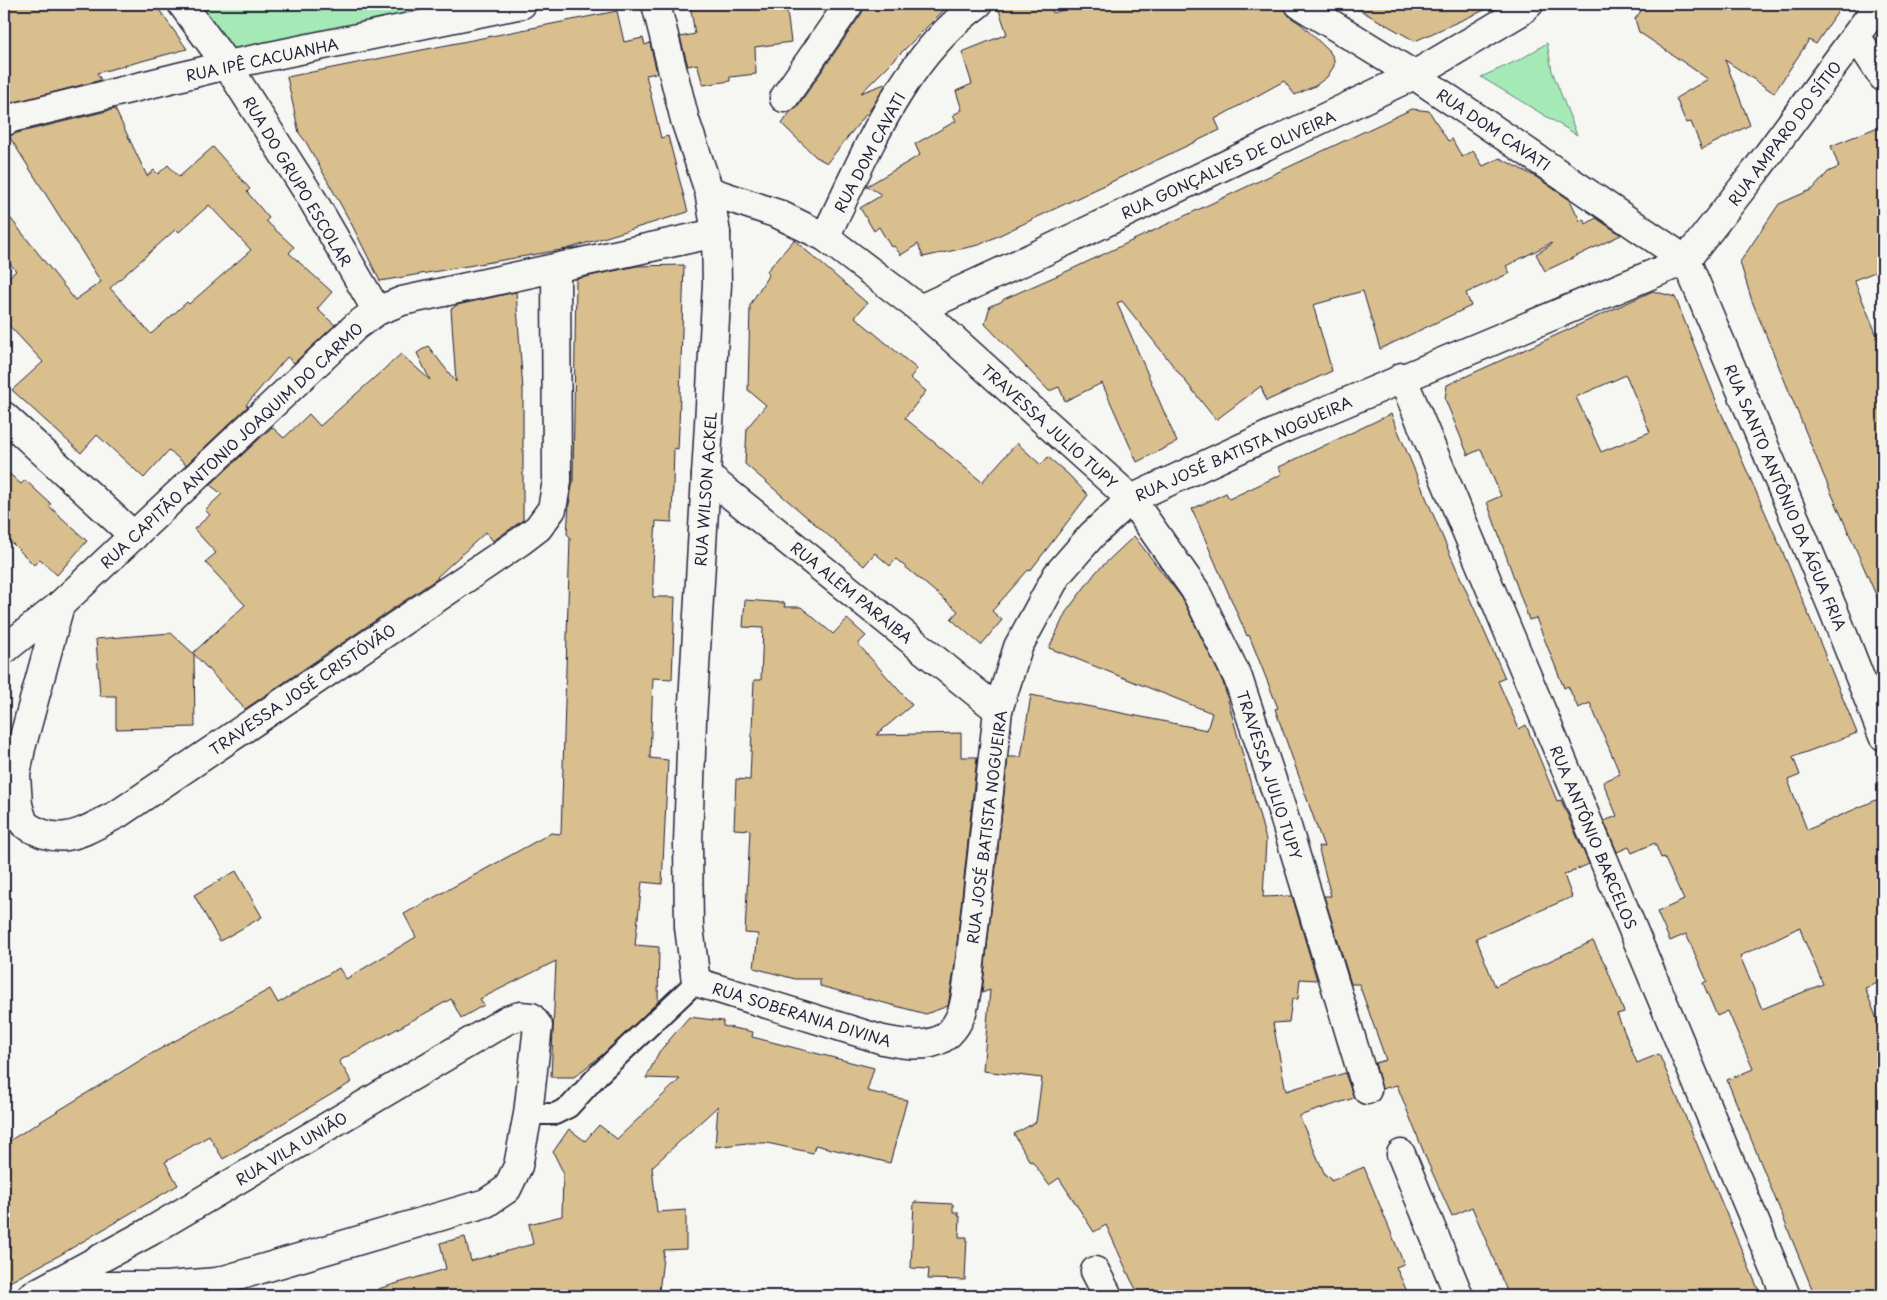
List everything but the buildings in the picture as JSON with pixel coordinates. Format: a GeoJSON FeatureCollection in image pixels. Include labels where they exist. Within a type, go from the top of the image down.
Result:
{"type":"FeatureCollection","features":[{"type":"Feature","properties":{"kind":"street","name":"RUA DO GRUPO ESCOLAR"},"geometry":{"type":"LineString","coordinates":[[182,4],[227,65],[312,200],[377,311]]}},
{"type":"Feature","properties":{"kind":"street","name":"RUA IPÊ CACUANHA"},"geometry":{"type":"LineString","coordinates":[[4,122],[12,118],[227,65],[522,4]]}},
{"type":"Feature","properties":{"kind":"street","name":"RUA WILSON ACKEL"},"geometry":{"type":"LineString","coordinates":[[656,4],[685,120],[709,191],[716,233],[718,284],[692,720],[688,843],[690,927],[696,982]]}},
{"type":"Feature","properties":{"kind":"street"},"geometry":{"type":"LineString","coordinates":[[784,98],[849,4]]}},
{"type":"Feature","properties":{"kind":"street","name":"RUA DOM CAVATI"},"geometry":{"type":"LineString","coordinates":[[825,237],[892,101],[928,51],[966,12],[978,4]]}},
{"type":"Feature","properties":{"kind":"street","name":"RUA DOM CAVATI"},"geometry":{"type":"LineString","coordinates":[[1299,4],[1414,75],[1686,260]]}},
{"type":"Feature","properties":{"kind":"street","name":"RUA GONÇALVES DE OLIVEIRA"},"geometry":{"type":"LineString","coordinates":[[920,309],[1414,75],[1520,12],[1529,4]]}},
{"type":"Feature","properties":{"kind":"street","name":"RUA AMPARO DO SÍTIO"},"geometry":{"type":"LineString","coordinates":[[1686,260],[1755,172],[1878,4]]}},
{"type":"Feature","properties":{"kind":"street"},"geometry":{"type":"LineString","coordinates":[[1856,36],[1883,77]]}},
{"type":"Feature","properties":{"kind":"street","name":"TRAVESSA JULIO TUPY"},"geometry":{"type":"LineString","coordinates":[[709,191],[778,214],[825,237],[920,309],[1131,499],[1195,590],[1238,678],[1282,810],[1367,1090]]}},
{"type":"Feature","properties":{"kind":"street","name":"RUA CAPITÃO ANTONIO JOAQUIM DO CARMO"},"geometry":{"type":"LineString","coordinates":[[4,650],[60,605],[356,326],[377,311],[402,301],[716,233]]}},
{"type":"Feature","properties":{"kind":"street","name":"RUA JOSÉ BATISTA NOGUEIRA"},"geometry":{"type":"LineString","coordinates":[[907,1045],[937,1042],[953,1030],[962,1012],[969,973],[998,710],[1018,647],[1057,575],[1092,535],[1131,499],[1287,427],[1402,377],[1686,260]]}},
{"type":"Feature","properties":{"kind":"street","name":"RUA SANTO ANTÔNIO DA ÁGUA FRIA"},"geometry":{"type":"LineString","coordinates":[[1686,260],[1833,609],[1883,736]]}},
{"type":"Feature","properties":{"kind":"street","name":"TRAVESSA JOSÉ CRISTÓVÃO"},"geometry":{"type":"LineString","coordinates":[[60,605],[21,748],[16,775],[18,805],[24,824],[39,834],[57,838],[81,833],[118,814],[538,528],[552,509],[557,481],[556,268]]}},
{"type":"Feature","properties":{"kind":"street","name":"RUA ANTÔNIO BARCELOS"},"geometry":{"type":"LineString","coordinates":[[1402,377],[1786,1296]]}},
{"type":"Feature","properties":{"kind":"street"},"geometry":{"type":"LineString","coordinates":[[4,416],[134,536]]}},
{"type":"Feature","properties":{"kind":"street","name":"RUA ALEM PARAIBA"},"geometry":{"type":"LineString","coordinates":[[706,475],[998,710]]}},
{"type":"Feature","properties":{"kind":"street","name":"RUA SOBERANIA DIVINA"},"geometry":{"type":"LineString","coordinates":[[696,982],[883,1040],[907,1045]]}},
{"type":"Feature","properties":{"kind":"street","name":"RUA VILA UNIÃO"},"geometry":{"type":"LineString","coordinates":[[520,1016],[531,1017],[538,1026],[528,1114],[518,1166],[507,1189],[486,1203],[217,1282],[41,1291],[151,1231],[508,1020],[520,1016]]}},
{"type":"Feature","properties":{"kind":"street"},"geometry":{"type":"LineString","coordinates":[[1402,1154],[1459,1296]]}},
{"type":"Feature","properties":{"kind":"street"},"geometry":{"type":"LineString","coordinates":[[1095,1271],[1108,1296]]}},
{"type":"Feature","properties":{"kind":"lane"},"geometry":{"type":"LineString","coordinates":[[528,1114],[555,1114],[569,1107],[599,1074],[696,982]]}},
{"type":"Feature","properties":{"kind":"green space"},"geometry":{"type":"Polygon","coordinates":[[[187,4],[466,4],[231,55],[187,4]]]}},
{"type":"Feature","properties":{"kind":"green space"},"geometry":{"type":"Polygon","coordinates":[[[1547,43],[1552,71],[1577,135],[1481,77],[1521,59],[1547,43]]]}}]}
